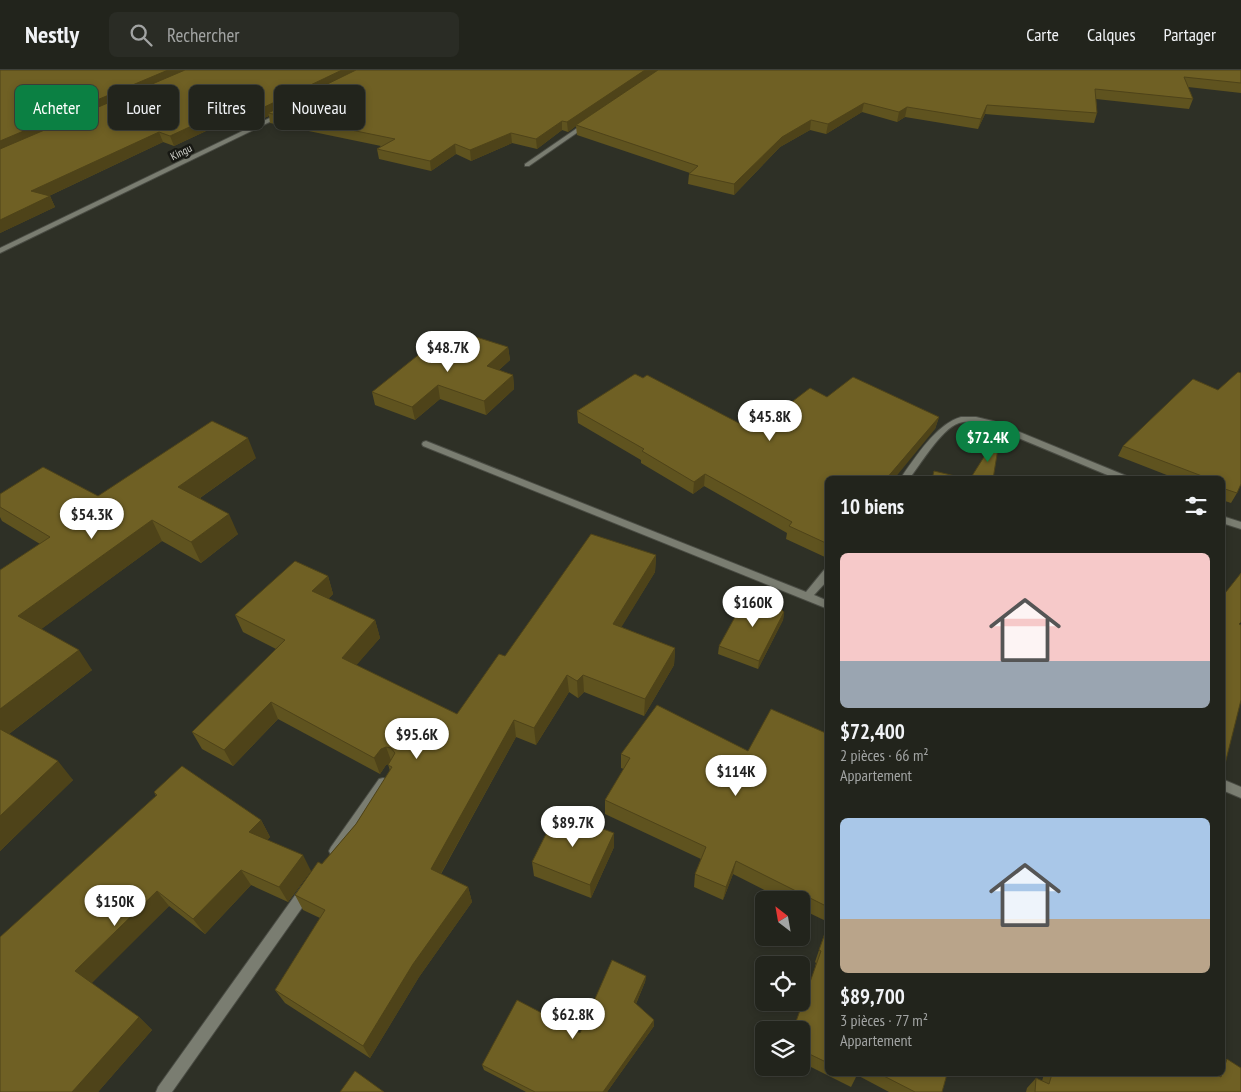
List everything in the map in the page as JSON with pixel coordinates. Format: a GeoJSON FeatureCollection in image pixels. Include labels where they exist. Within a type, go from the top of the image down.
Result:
{"type":"FeatureCollection","features":[{"type":"Feature","properties":{"kind":"street","name":"Kingu"},"geometry":{"type":"LineString","coordinates":[[0,251],[274,118]]}},
{"type":"Feature","properties":{"kind":"street"},"geometry":{"type":"LineString","coordinates":[[526,165],[592,120]]}},
{"type":"Feature","properties":{"kind":"street"},"geometry":{"type":"LineString","coordinates":[[907,476],[953,422],[970,419],[990,423],[1119,476]]}},
{"type":"Feature","properties":{"kind":"street"},"geometry":{"type":"LineString","coordinates":[[426,444],[825,604]]}},
{"type":"Feature","properties":{"kind":"street"},"geometry":{"type":"LineString","coordinates":[[1225,519],[1241,526]]}},
{"type":"Feature","properties":{"kind":"street"},"geometry":{"type":"LineString","coordinates":[[808,596],[825,576]]}},
{"type":"Feature","properties":{"kind":"street"},"geometry":{"type":"LineString","coordinates":[[329,859],[392,770]]}},
{"type":"Feature","properties":{"kind":"street"},"geometry":{"type":"LineString","coordinates":[[1225,785],[1241,793]]}},
{"type":"Feature","properties":{"kind":"street"},"geometry":{"type":"LineString","coordinates":[[164,1092],[312,883]]}},
{"type":"Feature","properties":{"kind":"building"},"geometry":{"type":"Polygon","coordinates":[[[0,70],[168,70],[133,85],[108,85],[108,95],[98,100],[98,85],[15,85],[15,130],[26,130],[0,141],[0,70]]]}},
{"type":"Feature","properties":{"kind":"building"},"geometry":{"type":"Polygon","coordinates":[[[185,70],[342,70],[311,85],[274,85],[274,102],[264,107],[264,85],[189,85],[189,127],[170,136],[159,132],[31,191],[50,196],[0,220],[0,149],[44,130],[98,130],[98,107],[108,103],[108,130],[179,130],[179,85],[150,85],[185,70]]]}},
{"type":"Feature","properties":{"kind":"building"},"geometry":{"type":"Polygon","coordinates":[[[356,70],[645,70],[567,122],[562,121],[536,139],[511,133],[470,150],[455,144],[430,161],[377,149],[395,139],[351,130],[365,130],[365,85],[325,85],[356,70]]]}},
{"type":"Feature","properties":{"kind":"building"},"geometry":{"type":"Polygon","coordinates":[[[658,70],[1241,70],[1241,83],[1184,77],[1193,99],[1095,89],[1097,113],[987,105],[981,119],[907,107],[899,112],[864,103],[828,124],[811,120],[782,137],[734,184],[689,174],[698,166],[576,125],[658,70]]]}},
{"type":"Feature","properties":{"kind":"building"},"geometry":{"type":"Polygon","coordinates":[[[473,336],[508,347],[487,366],[513,375],[484,401],[438,385],[412,407],[372,392],[427,348],[450,356],[473,336]]]}},
{"type":"Feature","properties":{"kind":"building"},"geometry":{"type":"Polygon","coordinates":[[[1238,372],[1241,373],[1241,484],[1237,493],[1225,489],[1225,476],[1202,476],[1123,446],[1193,379],[1218,390],[1238,372]]]}},
{"type":"Feature","properties":{"kind":"building"},"geometry":{"type":"Polygon","coordinates":[[[635,374],[643,378],[647,375],[754,431],[810,388],[827,397],[853,377],[939,417],[889,476],[825,476],[825,543],[789,526],[792,522],[705,474],[694,482],[642,451],[644,449],[577,411],[635,374]]]}},
{"type":"Feature","properties":{"kind":"building"},"geometry":{"type":"Polygon","coordinates":[[[212,421],[248,438],[178,487],[229,514],[191,542],[152,520],[18,616],[79,650],[0,709],[0,570],[50,537],[0,507],[0,494],[43,467],[98,496],[212,421]]]}},
{"type":"Feature","properties":{"kind":"building"},"geometry":{"type":"Polygon","coordinates":[[[1001,430],[993,476],[972,476],[1001,430]]]}},
{"type":"Feature","properties":{"kind":"building"},"geometry":{"type":"Polygon","coordinates":[[[934,471],[955,476],[933,476],[934,471]]]}},
{"type":"Feature","properties":{"kind":"building"},"geometry":{"type":"Polygon","coordinates":[[[591,534],[656,555],[613,624],[675,648],[645,699],[583,675],[577,681],[567,675],[534,728],[514,720],[431,869],[468,887],[413,964],[363,1046],[275,990],[325,910],[295,895],[318,862],[322,864],[356,824],[392,767],[388,765],[395,753],[391,748],[386,747],[381,749],[374,758],[271,702],[224,750],[192,732],[285,640],[235,615],[295,561],[328,576],[312,591],[375,620],[342,658],[457,714],[499,654],[505,656],[591,534]]]}},
{"type":"Feature","properties":{"kind":"building"},"geometry":{"type":"Polygon","coordinates":[[[1241,573],[1241,622],[1239,624],[1241,625],[1241,700],[1225,764],[1225,593],[1241,573]]]}},
{"type":"Feature","properties":{"kind":"building"},"geometry":{"type":"Polygon","coordinates":[[[767,594],[784,612],[759,661],[719,646],[741,606],[767,594]]]}},
{"type":"Feature","properties":{"kind":"building"},"geometry":{"type":"Polygon","coordinates":[[[657,705],[748,751],[771,709],[825,733],[825,906],[810,898],[810,891],[796,891],[736,861],[726,887],[695,874],[706,847],[605,800],[630,758],[621,754],[657,705]]]}},
{"type":"Feature","properties":{"kind":"building"},"geometry":{"type":"Polygon","coordinates":[[[0,729],[58,761],[0,816],[0,729]]]}},
{"type":"Feature","properties":{"kind":"building"},"geometry":{"type":"Polygon","coordinates":[[[182,766],[261,820],[249,832],[303,855],[279,887],[241,870],[193,919],[157,891],[75,971],[139,1017],[72,1092],[0,1092],[0,937],[157,795],[154,792],[182,766]]]}},
{"type":"Feature","properties":{"kind":"building"},"geometry":{"type":"Polygon","coordinates":[[[557,812],[614,833],[590,885],[532,862],[557,812]]]}},
{"type":"Feature","properties":{"kind":"building"},"geometry":{"type":"Polygon","coordinates":[[[825,933],[825,1062],[810,1054],[810,1021],[796,1021],[800,1011],[810,1011],[810,982],[821,951],[819,950],[825,933]]]}},
{"type":"Feature","properties":{"kind":"building"},"geometry":{"type":"Polygon","coordinates":[[[612,960],[646,976],[634,1002],[654,1020],[603,1092],[535,1092],[482,1065],[517,1000],[580,1033],[612,960]]]}},
{"type":"Feature","properties":{"kind":"building"},"geometry":{"type":"Polygon","coordinates":[[[1227,1059],[1241,1068],[1241,1092],[1035,1092],[1036,1078],[1049,1084],[1051,1076],[1221,1077],[1225,1076],[1227,1059]]]}},
{"type":"Feature","properties":{"kind":"building"},"geometry":{"type":"Polygon","coordinates":[[[355,1071],[384,1092],[340,1092],[355,1071]]]}},
{"type":"Feature","properties":{"kind":"building"},"geometry":{"type":"Polygon","coordinates":[[[884,1076],[946,1076],[942,1092],[915,1092],[884,1076]]]}}]}
